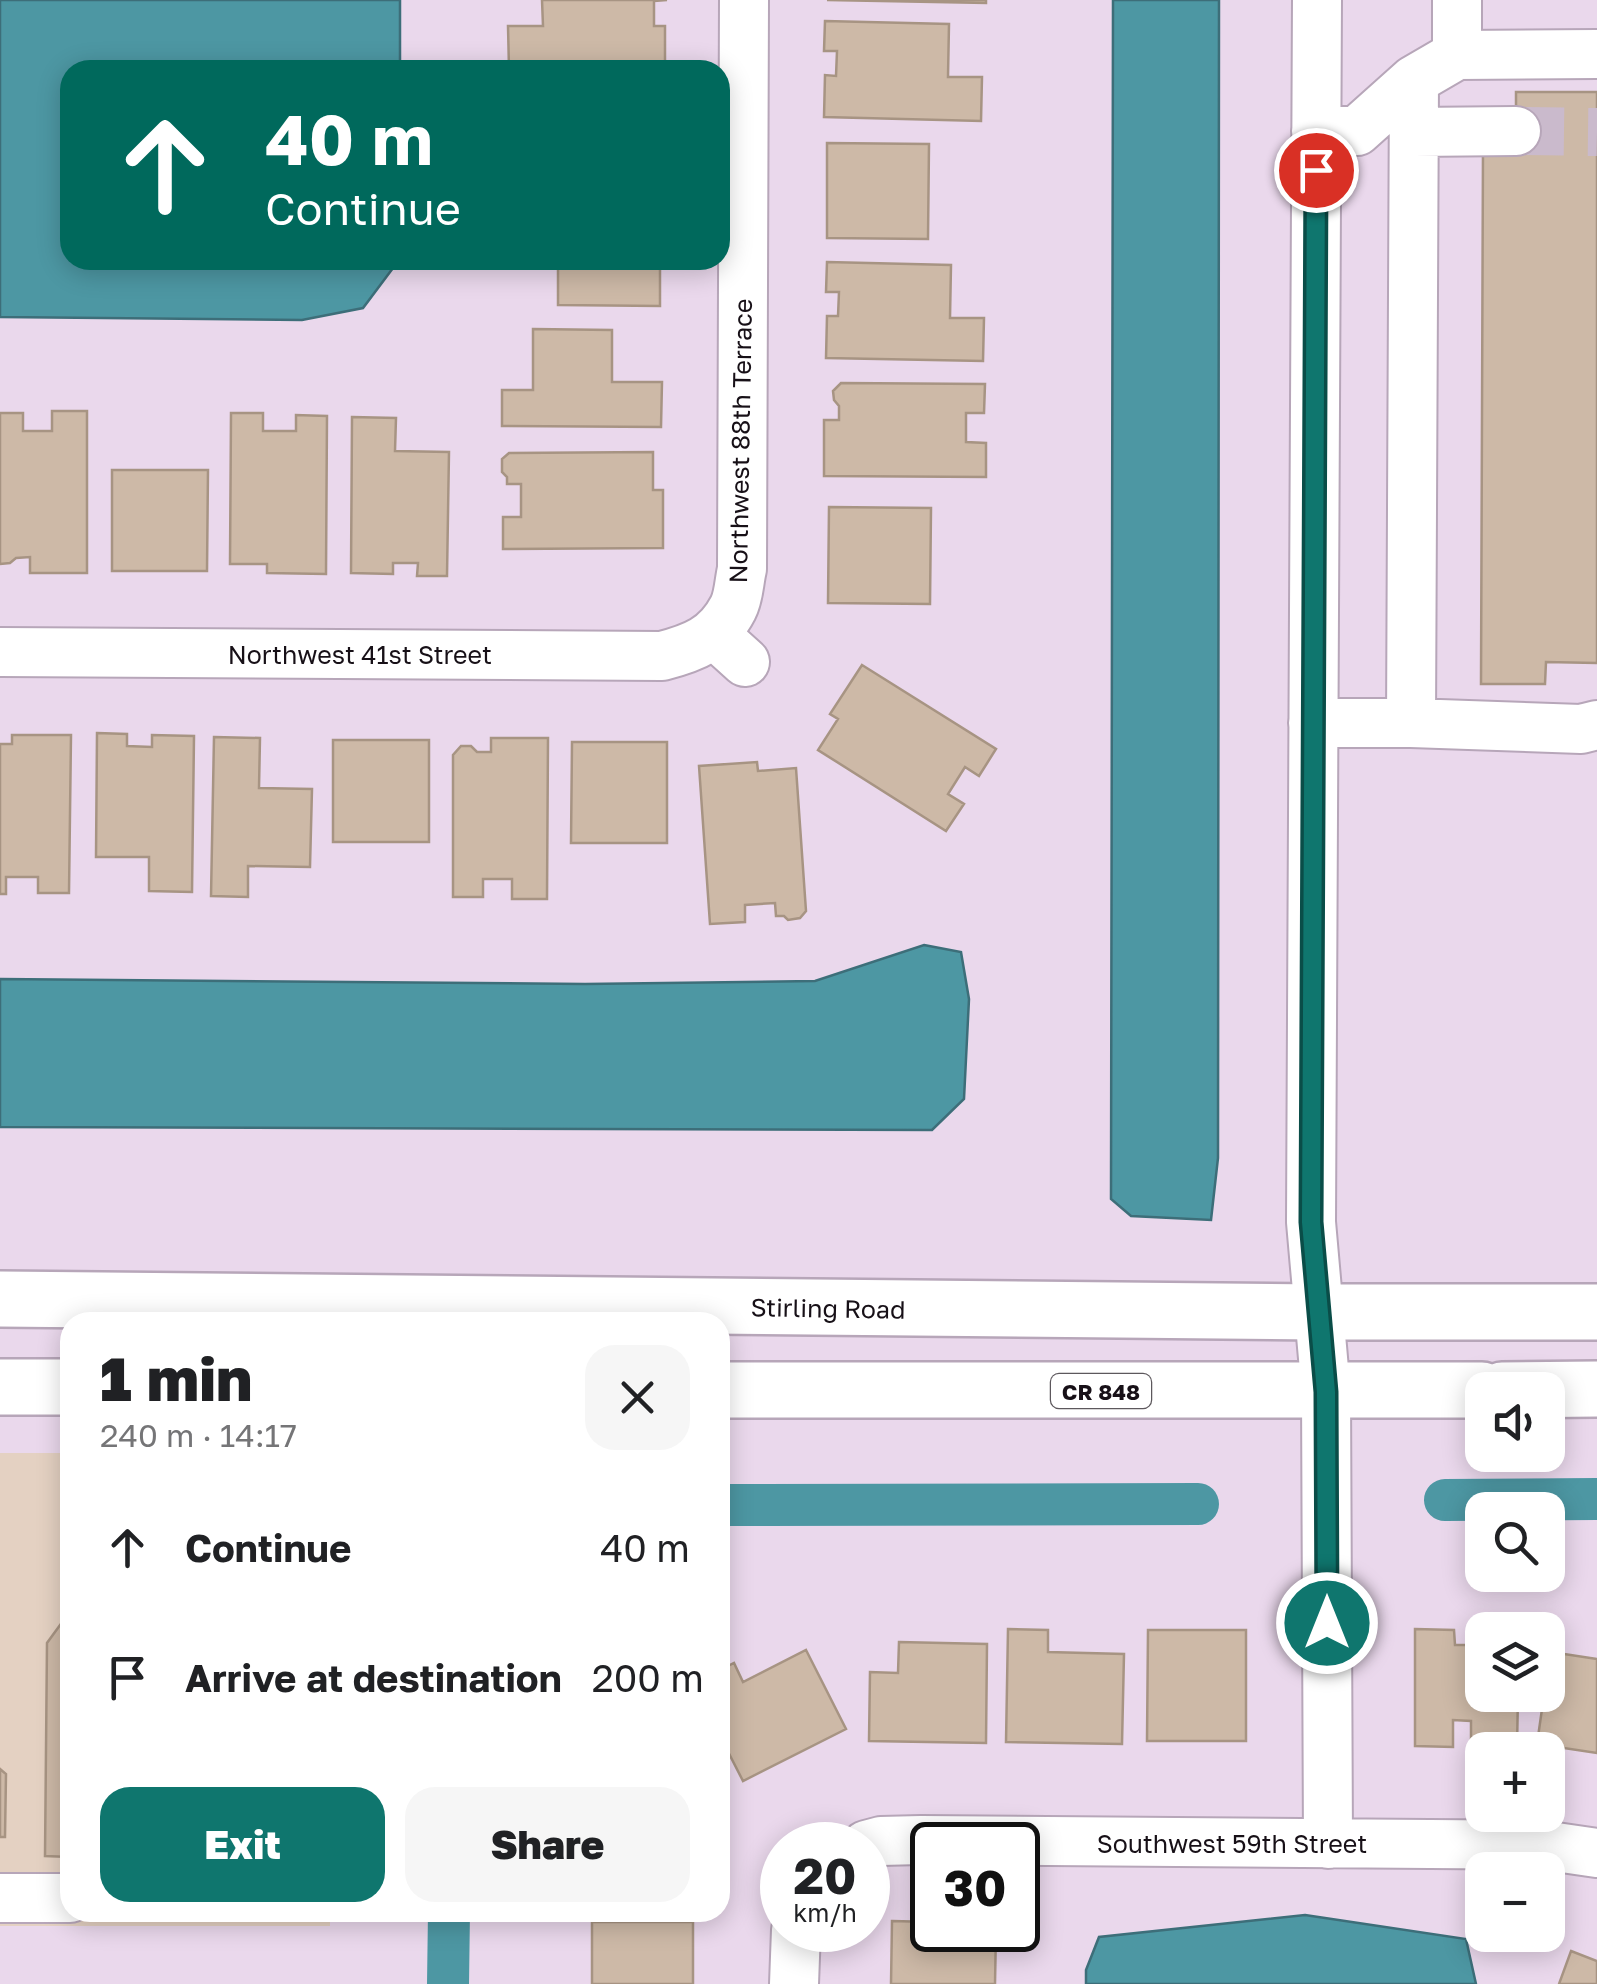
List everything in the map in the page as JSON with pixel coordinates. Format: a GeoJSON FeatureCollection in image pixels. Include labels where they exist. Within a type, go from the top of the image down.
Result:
{"type":"FeatureCollection","features":[{"type":"Feature","properties":{"kind":"main road","name":"Stirling Road"},"geometry":{"type":"LineString","coordinates":[[0,1299],[1597,1312]]}},
{"type":"Feature","properties":{"kind":"main road"},"geometry":{"type":"LineString","coordinates":[[0,1387],[60,1387]]}},
{"type":"Feature","properties":{"kind":"main road"},"geometry":{"type":"LineString","coordinates":[[1565,1389],[1597,1389]]}},
{"type":"Feature","properties":{"kind":"main road","name":"CR 848"},"geometry":{"type":"LineString","coordinates":[[730,1390],[1465,1390]]}},
{"type":"Feature","properties":{"kind":"street","name":"Northwest 88th Terrace"},"geometry":{"type":"LineString","coordinates":[[729,648],[742,569],[744,0]]}},
{"type":"Feature","properties":{"kind":"street"},"geometry":{"type":"LineString","coordinates":[[1317,0],[1311,1222],[1326,1392],[1328,1844]]}},
{"type":"Feature","properties":{"kind":"street"},"geometry":{"type":"LineString","coordinates":[[1457,55],[1458,0]]}},
{"type":"Feature","properties":{"kind":"street"},"geometry":{"type":"LineString","coordinates":[[1316,131],[1357,131],[1414,80],[1457,55],[1597,54]]}},
{"type":"Feature","properties":{"kind":"street"},"geometry":{"type":"LineString","coordinates":[[1411,723],[1414,80]]}},
{"type":"Feature","properties":{"kind":"street"},"geometry":{"type":"LineString","coordinates":[[1414,132],[1516,131]]}},
{"type":"Feature","properties":{"kind":"street","name":"Northwest 41st Street"},"geometry":{"type":"LineString","coordinates":[[0,652],[662,656],[693,648],[729,648]]}},
{"type":"Feature","properties":{"kind":"street"},"geometry":{"type":"LineString","coordinates":[[1313,723],[1580,729],[1597,725]]}},
{"type":"Feature","properties":{"kind":"street","name":"Southwest 59th Street"},"geometry":{"type":"LineString","coordinates":[[890,1842],[1542,1844],[1597,1853]]}},
{"type":"Feature","properties":{"kind":"street"},"geometry":{"type":"LineString","coordinates":[[0,1898],[60,1898]]}},
{"type":"Feature","properties":{"kind":"street"},"geometry":{"type":"LineString","coordinates":[[794,1984],[795,1952]]}},
{"type":"Feature","properties":{"kind":"shaded area"},"geometry":{"type":"Polygon","coordinates":[[[0,1453],[60,1453],[60,1922],[330,1922],[330,1926],[0,1926],[0,1453]]]}},
{"type":"Feature","properties":{"kind":"water"},"geometry":{"type":"Polygon","coordinates":[[[0,0],[400,0],[400,60],[60,60],[60,270],[392,270],[363,308],[302,320],[0,317],[0,0]]]}},
{"type":"Feature","properties":{"kind":"water"},"geometry":{"type":"Polygon","coordinates":[[[1113,0],[1219,0],[1218,1158],[1211,1220],[1131,1216],[1111,1199],[1113,0]]]}},
{"type":"Feature","properties":{"kind":"water"},"geometry":{"type":"Polygon","coordinates":[[[924,945],[961,952],[969,999],[964,1099],[932,1130],[0,1127],[0,979],[585,984],[815,981],[924,945]]]}},
{"type":"Feature","properties":{"kind":"water"},"geometry":{"type":"Polygon","coordinates":[[[1305,1915],[1465,1939],[1465,1952],[1469,1952],[1476,1984],[1086,1984],[1086,1970],[1099,1937],[1305,1915]]]}},
{"type":"Feature","properties":{"kind":"building"},"geometry":{"type":"Polygon","coordinates":[[[542,0],[667,0],[654,1],[654,26],[665,26],[665,60],[509,60],[508,26],[543,26],[542,0]]]}},
{"type":"Feature","properties":{"kind":"building"},"geometry":{"type":"Polygon","coordinates":[[[827,0],[986,0],[986,3],[827,0]]]}},
{"type":"Feature","properties":{"kind":"building"},"geometry":{"type":"Polygon","coordinates":[[[825,21],[949,24],[948,77],[982,77],[981,121],[824,117],[825,75],[836,76],[837,51],[824,51],[825,21]]]}},
{"type":"Feature","properties":{"kind":"building"},"geometry":{"type":"Polygon","coordinates":[[[1516,92],[1597,92],[1597,663],[1546,662],[1545,684],[1481,684],[1483,146],[1516,147],[1516,92]]]}},
{"type":"Feature","properties":{"kind":"building"},"geometry":{"type":"Polygon","coordinates":[[[827,143],[929,144],[928,239],[827,238],[827,143]]]}},
{"type":"Feature","properties":{"kind":"building"},"geometry":{"type":"Polygon","coordinates":[[[827,262],[951,265],[950,318],[984,318],[983,361],[826,358],[827,316],[838,316],[839,292],[826,292],[827,262]]]}},
{"type":"Feature","properties":{"kind":"building"},"geometry":{"type":"Polygon","coordinates":[[[558,270],[660,270],[660,306],[558,305],[558,270]]]}},
{"type":"Feature","properties":{"kind":"building"},"geometry":{"type":"Polygon","coordinates":[[[533,329],[612,330],[612,382],[662,382],[661,427],[502,426],[502,390],[533,390],[533,329]]]}},
{"type":"Feature","properties":{"kind":"building"},"geometry":{"type":"Polygon","coordinates":[[[841,383],[985,384],[984,413],[966,413],[966,442],[986,443],[986,477],[824,476],[824,420],[839,420],[833,391],[841,383]]]}},
{"type":"Feature","properties":{"kind":"building"},"geometry":{"type":"Polygon","coordinates":[[[52,411],[87,411],[87,573],[30,573],[30,557],[0,564],[0,413],[23,413],[23,431],[52,431],[52,411]]]}},
{"type":"Feature","properties":{"kind":"building"},"geometry":{"type":"Polygon","coordinates":[[[231,413],[263,413],[263,431],[296,431],[296,415],[327,416],[326,574],[267,573],[267,564],[230,564],[231,413]]]}},
{"type":"Feature","properties":{"kind":"building"},"geometry":{"type":"Polygon","coordinates":[[[352,417],[396,418],[395,451],[449,452],[447,576],[417,576],[418,563],[393,563],[393,574],[351,573],[352,417]]]}},
{"type":"Feature","properties":{"kind":"building"},"geometry":{"type":"Polygon","coordinates":[[[653,452],[653,490],[663,490],[663,548],[503,549],[503,517],[521,517],[521,484],[507,484],[502,472],[502,459],[509,453],[653,452]]]}},
{"type":"Feature","properties":{"kind":"building"},"geometry":{"type":"Polygon","coordinates":[[[112,470],[208,470],[207,571],[112,571],[112,470]]]}},
{"type":"Feature","properties":{"kind":"building"},"geometry":{"type":"Polygon","coordinates":[[[829,507],[931,508],[930,604],[828,603],[829,507]]]}},
{"type":"Feature","properties":{"kind":"building"},"geometry":{"type":"Polygon","coordinates":[[[862,665],[996,749],[979,776],[965,767],[948,794],[964,804],[946,831],[818,750],[838,719],[830,714],[862,665]]]}},
{"type":"Feature","properties":{"kind":"building"},"geometry":{"type":"Polygon","coordinates":[[[97,733],[127,734],[127,746],[152,747],[152,735],[194,736],[192,892],[149,891],[149,857],[96,857],[97,733]]]}},
{"type":"Feature","properties":{"kind":"building"},"geometry":{"type":"Polygon","coordinates":[[[12,735],[71,735],[69,893],[38,893],[38,877],[6,877],[6,894],[0,894],[0,744],[12,744],[12,735]]]}},
{"type":"Feature","properties":{"kind":"building"},"geometry":{"type":"Polygon","coordinates":[[[214,737],[260,738],[259,788],[312,789],[310,867],[248,866],[248,897],[211,896],[214,737]]]}},
{"type":"Feature","properties":{"kind":"building"},"geometry":{"type":"Polygon","coordinates":[[[491,738],[548,738],[547,899],[512,899],[512,879],[483,879],[483,897],[453,897],[453,755],[461,746],[491,752],[491,738]]]}},
{"type":"Feature","properties":{"kind":"building"},"geometry":{"type":"Polygon","coordinates":[[[333,740],[429,740],[429,842],[333,842],[333,740]]]}},
{"type":"Feature","properties":{"kind":"building"},"geometry":{"type":"Polygon","coordinates":[[[572,742],[667,742],[667,843],[571,843],[572,742]]]}},
{"type":"Feature","properties":{"kind":"building"},"geometry":{"type":"Polygon","coordinates":[[[757,762],[758,771],[796,768],[806,911],[800,918],[788,920],[776,916],[775,903],[745,905],[745,922],[710,924],[699,766],[757,762]]]}},
{"type":"Feature","properties":{"kind":"building"},"geometry":{"type":"Polygon","coordinates":[[[60,1625],[60,1857],[45,1856],[47,1643],[60,1625]]]}},
{"type":"Feature","properties":{"kind":"building"},"geometry":{"type":"Polygon","coordinates":[[[1008,1629],[1048,1630],[1048,1652],[1124,1654],[1122,1744],[1006,1742],[1008,1629]]]}},
{"type":"Feature","properties":{"kind":"building"},"geometry":{"type":"Polygon","coordinates":[[[1415,1629],[1454,1630],[1455,1645],[1465,1645],[1465,1712],[1518,1712],[1517,1732],[1471,1732],[1471,1721],[1453,1720],[1453,1747],[1415,1746],[1415,1629]]]}},
{"type":"Feature","properties":{"kind":"building"},"geometry":{"type":"Polygon","coordinates":[[[1148,1630],[1246,1630],[1246,1741],[1147,1741],[1148,1630]]]}},
{"type":"Feature","properties":{"kind":"building"},"geometry":{"type":"Polygon","coordinates":[[[899,1642],[987,1644],[986,1743],[869,1741],[870,1672],[898,1673],[899,1642]]]}},
{"type":"Feature","properties":{"kind":"building"},"geometry":{"type":"Polygon","coordinates":[[[806,1650],[846,1729],[743,1781],[730,1756],[730,1665],[734,1663],[743,1682],[806,1650]]]}},
{"type":"Feature","properties":{"kind":"building"},"geometry":{"type":"Polygon","coordinates":[[[1565,1654],[1597,1659],[1597,1753],[1565,1748],[1565,1732],[1539,1732],[1542,1712],[1565,1712],[1565,1654]]]}},
{"type":"Feature","properties":{"kind":"building"},"geometry":{"type":"Polygon","coordinates":[[[0,1769],[6,1774],[5,1837],[0,1837],[0,1769]]]}},
{"type":"Feature","properties":{"kind":"building"},"geometry":{"type":"Polygon","coordinates":[[[892,1921],[910,1921],[910,1952],[996,1952],[995,1984],[891,1984],[892,1921]]]}},
{"type":"Feature","properties":{"kind":"building"},"geometry":{"type":"Polygon","coordinates":[[[592,1922],[693,1922],[693,1984],[592,1984],[592,1922]]]}},
{"type":"Feature","properties":{"kind":"building"},"geometry":{"type":"Polygon","coordinates":[[[1571,1951],[1597,1961],[1597,1984],[1559,1984],[1571,1951]]]}},
{"type":"Feature","properties":{"kind":"waterway"},"geometry":{"type":"LineString","coordinates":[[1445,1500],[1597,1499]]}},
{"type":"Feature","properties":{"kind":"waterway"},"geometry":{"type":"LineString","coordinates":[[730,1505],[1198,1504]]}},
{"type":"Feature","properties":{"kind":"waterway"},"geometry":{"type":"LineString","coordinates":[[448,1984],[449,1922]]}},
{"type":"Feature","properties":{"kind":"tunnel"},"geometry":{"type":"LineString","coordinates":[[1516,131],[1597,132]]}},
{"type":"Feature","properties":{"kind":"route"},"geometry":{"type":"LineString","coordinates":[[1316,170],[1311,1222],[1326,1392],[1327,1623]]}}]}
